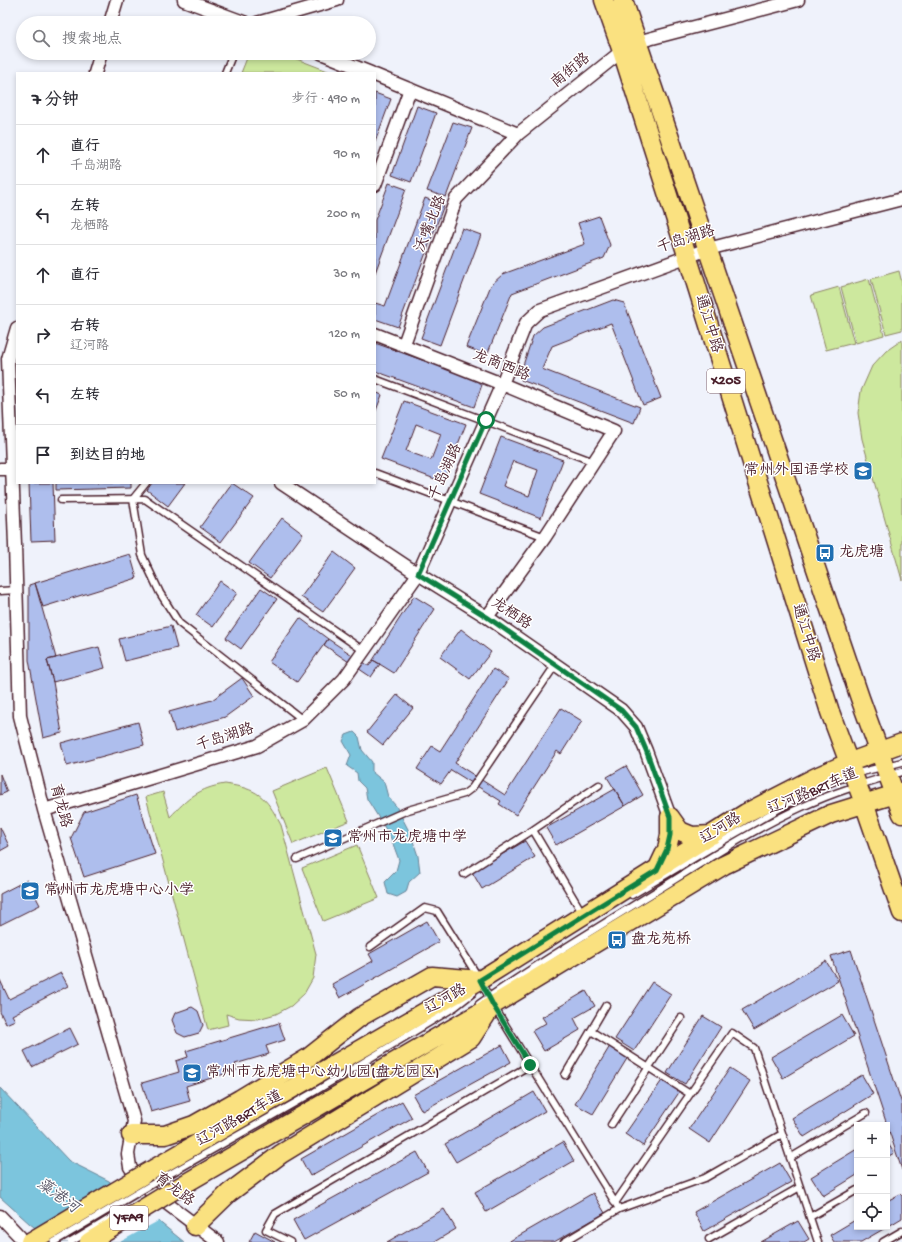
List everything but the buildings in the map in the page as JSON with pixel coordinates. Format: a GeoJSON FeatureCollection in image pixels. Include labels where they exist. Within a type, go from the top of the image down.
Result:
{"type":"FeatureCollection","features":[{"type":"Feature","properties":{"kind":"main road","name":"通江中路"},"geometry":{"type":"LineString","coordinates":[[604,0],[622,51],[687,255],[830,712],[854,774],[902,913]]}},
{"type":"Feature","properties":{"kind":"main road","name":"通江中路"},"geometry":{"type":"LineString","coordinates":[[623,0],[858,691],[898,793],[902,814]]}},
{"type":"Feature","properties":{"kind":"main road","name":"YFA9"},"geometry":{"type":"LineString","coordinates":[[854,774],[888,766],[902,743]]}},
{"type":"Feature","properties":{"kind":"main road","name":"辽河路"},"geometry":{"type":"LineString","coordinates":[[148,1179],[482,983],[584,915],[746,813],[816,776],[854,774]]}},
{"type":"Feature","properties":{"kind":"main road","name":"YFA9"},"geometry":{"type":"LineString","coordinates":[[864,803],[898,793]]}},
{"type":"Feature","properties":{"kind":"main road","name":"辽河路"},"geometry":{"type":"LineString","coordinates":[[165,1191],[724,865],[831,814],[864,803]]}},
{"type":"Feature","properties":{"kind":"main road"},"geometry":{"type":"LineString","coordinates":[[670,817],[680,831],[692,836],[712,835]]}},
{"type":"Feature","properties":{"kind":"main road"},"geometry":{"type":"LineString","coordinates":[[657,870],[667,849],[670,835],[670,817]]}},
{"type":"Feature","properties":{"kind":"main road"},"geometry":{"type":"LineString","coordinates":[[131,1134],[165,1135],[194,1125],[308,1058],[360,1018],[432,976],[482,983]]}},
{"type":"Feature","properties":{"kind":"main road"},"geometry":{"type":"LineString","coordinates":[[195,1226],[229,1193],[281,1154],[471,1038],[491,1001]]}},
{"type":"Feature","properties":{"kind":"main road","name":"YFA9"},"geometry":{"type":"LineString","coordinates":[[30,1242],[148,1179]]}},
{"type":"Feature","properties":{"kind":"main road","name":"YFA9"},"geometry":{"type":"LineString","coordinates":[[89,1242],[165,1191]]}},
{"type":"Feature","properties":{"kind":"street"},"geometry":{"type":"LineString","coordinates":[[112,16],[117,0]]}},
{"type":"Feature","properties":{"kind":"street"},"geometry":{"type":"LineString","coordinates":[[184,0],[227,16]]}},
{"type":"Feature","properties":{"kind":"street"},"geometry":{"type":"LineString","coordinates":[[281,16],[337,0]]}},
{"type":"Feature","properties":{"kind":"street","name":"南街路"},"geometry":{"type":"LineString","coordinates":[[518,134],[622,51],[637,42],[798,0]]}},
{"type":"Feature","properties":{"kind":"street"},"geometry":{"type":"LineString","coordinates":[[94,72],[99,60]]}},
{"type":"Feature","properties":{"kind":"street"},"geometry":{"type":"LineString","coordinates":[[338,60],[368,72]]}},
{"type":"Feature","properties":{"kind":"street"},"geometry":{"type":"LineString","coordinates":[[376,75],[518,134]]}},
{"type":"Feature","properties":{"kind":"street"},"geometry":{"type":"LineString","coordinates":[[376,182],[410,89]]}},
{"type":"Feature","properties":{"kind":"street","name":"沃嘴北路"},"geometry":{"type":"LineString","coordinates":[[404,344],[456,199],[518,134]]}},
{"type":"Feature","properties":{"kind":"street","name":"千岛湖路"},"geometry":{"type":"LineString","coordinates":[[44,810],[258,746],[303,720],[344,679],[418,574],[502,384],[526,324],[540,310],[687,255],[902,199]]}},
{"type":"Feature","properties":{"kind":"street","name":"育龙路"},"geometry":{"type":"LineString","coordinates":[[16,331],[8,359],[6,469],[16,590],[20,716],[44,810],[134,1121],[128,1154],[130,1167],[141,1184],[218,1242]]}},
{"type":"Feature","properties":{"kind":"street","name":"龙商西路"},"geometry":{"type":"LineString","coordinates":[[376,334],[404,344],[614,431],[594,462]]}},
{"type":"Feature","properties":{"kind":"street"},"geometry":{"type":"LineString","coordinates":[[487,617],[545,537],[594,462]]}},
{"type":"Feature","properties":{"kind":"street","name":"龙栖路"},"geometry":{"type":"LineString","coordinates":[[283,484],[418,574],[487,617],[621,710],[636,727],[646,750],[670,817]]}},
{"type":"Feature","properties":{"kind":"street"},"geometry":{"type":"LineString","coordinates":[[0,1216],[25,1242]]}},
{"type":"Feature","properties":{"kind":"lane"},"geometry":{"type":"LineString","coordinates":[[225,72],[230,60]]}},
{"type":"Feature","properties":{"kind":"lane"},"geometry":{"type":"LineString","coordinates":[[376,379],[594,462]]}},
{"type":"Feature","properties":{"kind":"lane"},"geometry":{"type":"LineString","coordinates":[[376,473],[545,537]]}},
{"type":"Feature","properties":{"kind":"lane"},"geometry":{"type":"LineString","coordinates":[[145,484],[134,499],[142,555],[160,593],[179,623],[303,720]]}},
{"type":"Feature","properties":{"kind":"lane"},"geometry":{"type":"LineString","coordinates":[[61,500],[145,499],[364,651]]}},
{"type":"Feature","properties":{"kind":"lane"},"geometry":{"type":"LineString","coordinates":[[0,591],[16,590]]}},
{"type":"Feature","properties":{"kind":"lane"},"geometry":{"type":"LineString","coordinates":[[297,859],[408,810],[464,794],[472,788],[556,664]]}},
{"type":"Feature","properties":{"kind":"lane","name":"辽河路BRT车道"},"geometry":{"type":"LineString","coordinates":[[626,898],[816,788],[854,774],[902,762]]}},
{"type":"Feature","properties":{"kind":"lane","name":"辽河路BRT车道"},"geometry":{"type":"LineString","coordinates":[[473,1007],[491,1001],[522,974],[738,841],[802,807],[854,774]]}},
{"type":"Feature","properties":{"kind":"lane"},"geometry":{"type":"LineString","coordinates":[[464,874],[600,786]]}},
{"type":"Feature","properties":{"kind":"lane"},"geometry":{"type":"LineString","coordinates":[[533,830],[584,915]]}},
{"type":"Feature","properties":{"kind":"lane"},"geometry":{"type":"LineString","coordinates":[[370,947],[425,908],[437,911],[617,1206]]}},
{"type":"Feature","properties":{"kind":"lane"},"geometry":{"type":"LineString","coordinates":[[482,983],[553,942]]}},
{"type":"Feature","properties":{"kind":"lane"},"geometry":{"type":"LineString","coordinates":[[565,1075],[606,1005]]}},
{"type":"Feature","properties":{"kind":"lane"},"geometry":{"type":"LineString","coordinates":[[611,1125],[681,1018]]}},
{"type":"Feature","properties":{"kind":"lane"},"geometry":{"type":"LineString","coordinates":[[428,1035],[441,1028]]}},
{"type":"Feature","properties":{"kind":"lane"},"geometry":{"type":"LineString","coordinates":[[591,1031],[690,1094]]}},
{"type":"Feature","properties":{"kind":"lane"},"geometry":{"type":"LineString","coordinates":[[617,1206],[690,1094],[732,1033],[754,1048],[818,1242]]}},
{"type":"Feature","properties":{"kind":"lane"},"geometry":{"type":"LineString","coordinates":[[290,1242],[266,1230],[275,1214],[530,1065]]}},
{"type":"Feature","properties":{"kind":"lane"},"geometry":{"type":"LineString","coordinates":[[790,1158],[866,1113]]}},
{"type":"Feature","properties":{"kind":"lane"},"geometry":{"type":"LineString","coordinates":[[569,1241],[617,1206],[705,1178],[782,1134]]}},
{"type":"Feature","properties":{"kind":"lane"},"geometry":{"type":"LineString","coordinates":[[54,1242],[148,1179]]}},
{"type":"Feature","properties":{"kind":"lane"},"geometry":{"type":"LineString","coordinates":[[708,1240],[800,1187]]}},
{"type":"Feature","properties":{"kind":"lane"},"geometry":{"type":"LineString","coordinates":[[148,1196],[165,1191]]}},
{"type":"Feature","properties":{"kind":"lane"},"geometry":{"type":"LineString","coordinates":[[810,1217],[854,1192]]}},
{"type":"Feature","properties":{"kind":"lane"},"geometry":{"type":"LineString","coordinates":[[71,1242],[116,1215]]}},
{"type":"Feature","properties":{"kind":"lane"},"geometry":{"type":"LineString","coordinates":[[883,1242],[902,1231]]}},
{"type":"Feature","properties":{"kind":"green space"},"geometry":{"type":"Polygon","coordinates":[[[246,60],[299,60],[330,72],[241,72],[246,60]]]}},
{"type":"Feature","properties":{"kind":"green space"},"geometry":{"type":"Polygon","coordinates":[[[899,271],[902,283],[902,330],[886,334],[871,279],[899,271]]]}},
{"type":"Feature","properties":{"kind":"green space"},"geometry":{"type":"Polygon","coordinates":[[[869,279],[884,335],[856,343],[841,287],[869,279]]]}},
{"type":"Feature","properties":{"kind":"green space"},"geometry":{"type":"Polygon","coordinates":[[[839,287],[854,343],[826,350],[811,295],[839,287]]]}},
{"type":"Feature","properties":{"kind":"green space"},"geometry":{"type":"Polygon","coordinates":[[[902,340],[902,580],[862,439],[858,413],[861,391],[872,366],[886,351],[902,340]]]}},
{"type":"Feature","properties":{"kind":"green space"},"geometry":{"type":"Polygon","coordinates":[[[327,768],[349,821],[293,844],[272,791],[327,768]]]}},
{"type":"Feature","properties":{"kind":"green space"},"geometry":{"type":"Polygon","coordinates":[[[225,784],[245,788],[259,795],[265,800],[281,825],[316,954],[313,978],[304,994],[291,1006],[276,1014],[258,1019],[239,1018],[226,1014],[228,1025],[208,1030],[146,797],[163,792],[170,817],[194,795],[208,788],[225,784]]]}},
{"type":"Feature","properties":{"kind":"green space"},"geometry":{"type":"Polygon","coordinates":[[[357,845],[379,898],[323,921],[302,868],[357,845]]]}},
{"type":"Feature","properties":{"kind":"water"},"geometry":{"type":"Polygon","coordinates":[[[354,732],[359,737],[362,750],[372,762],[372,772],[384,782],[388,797],[396,806],[411,835],[418,856],[420,872],[409,882],[406,892],[397,897],[388,894],[385,882],[396,871],[399,860],[390,836],[367,799],[365,788],[358,781],[357,773],[347,766],[351,755],[343,741],[346,735],[354,732]]]}},
{"type":"Feature","properties":{"kind":"water","name":"藻港河"},"geometry":{"type":"Polygon","coordinates":[[[0,1088],[69,1161],[109,1181],[184,1242],[54,1242],[30,1224],[0,1197],[0,1088]]]}},
{"type":"Feature","properties":{"kind":"pier"},"geometry":{"type":"Polygon","coordinates":[[[116,1184],[160,1220],[120,1242],[51,1242],[33,1229],[116,1184]]]}},
{"type":"Feature","properties":{"kind":"place","name":"常州外国语学校"},"geometry":{"type":"Point","coordinates":[863,471]}},
{"type":"Feature","properties":{"kind":"place","name":"龙虎塘"},"geometry":{"type":"Point","coordinates":[825,553]}},
{"type":"Feature","properties":{"kind":"place","name":"常州市龙虎塘中学"},"geometry":{"type":"Point","coordinates":[333,838]}},
{"type":"Feature","properties":{"kind":"place","name":"常州市龙虎塘中心小学"},"geometry":{"type":"Point","coordinates":[30,891]}},
{"type":"Feature","properties":{"kind":"place","name":"盘龙苑桥"},"geometry":{"type":"Point","coordinates":[617,940]}},
{"type":"Feature","properties":{"kind":"place","name":"常州市龙虎塘中心幼儿园(盘龙园区)"},"geometry":{"type":"Point","coordinates":[192,1073]}},
{"type":"Feature","properties":{"kind":"route"},"geometry":{"type":"LineString","coordinates":[[486,420],[418,574],[487,617],[621,710],[636,727],[646,750],[670,817],[670,835],[667,849],[657,870],[480,980],[493,1005],[530,1065]]}}]}
